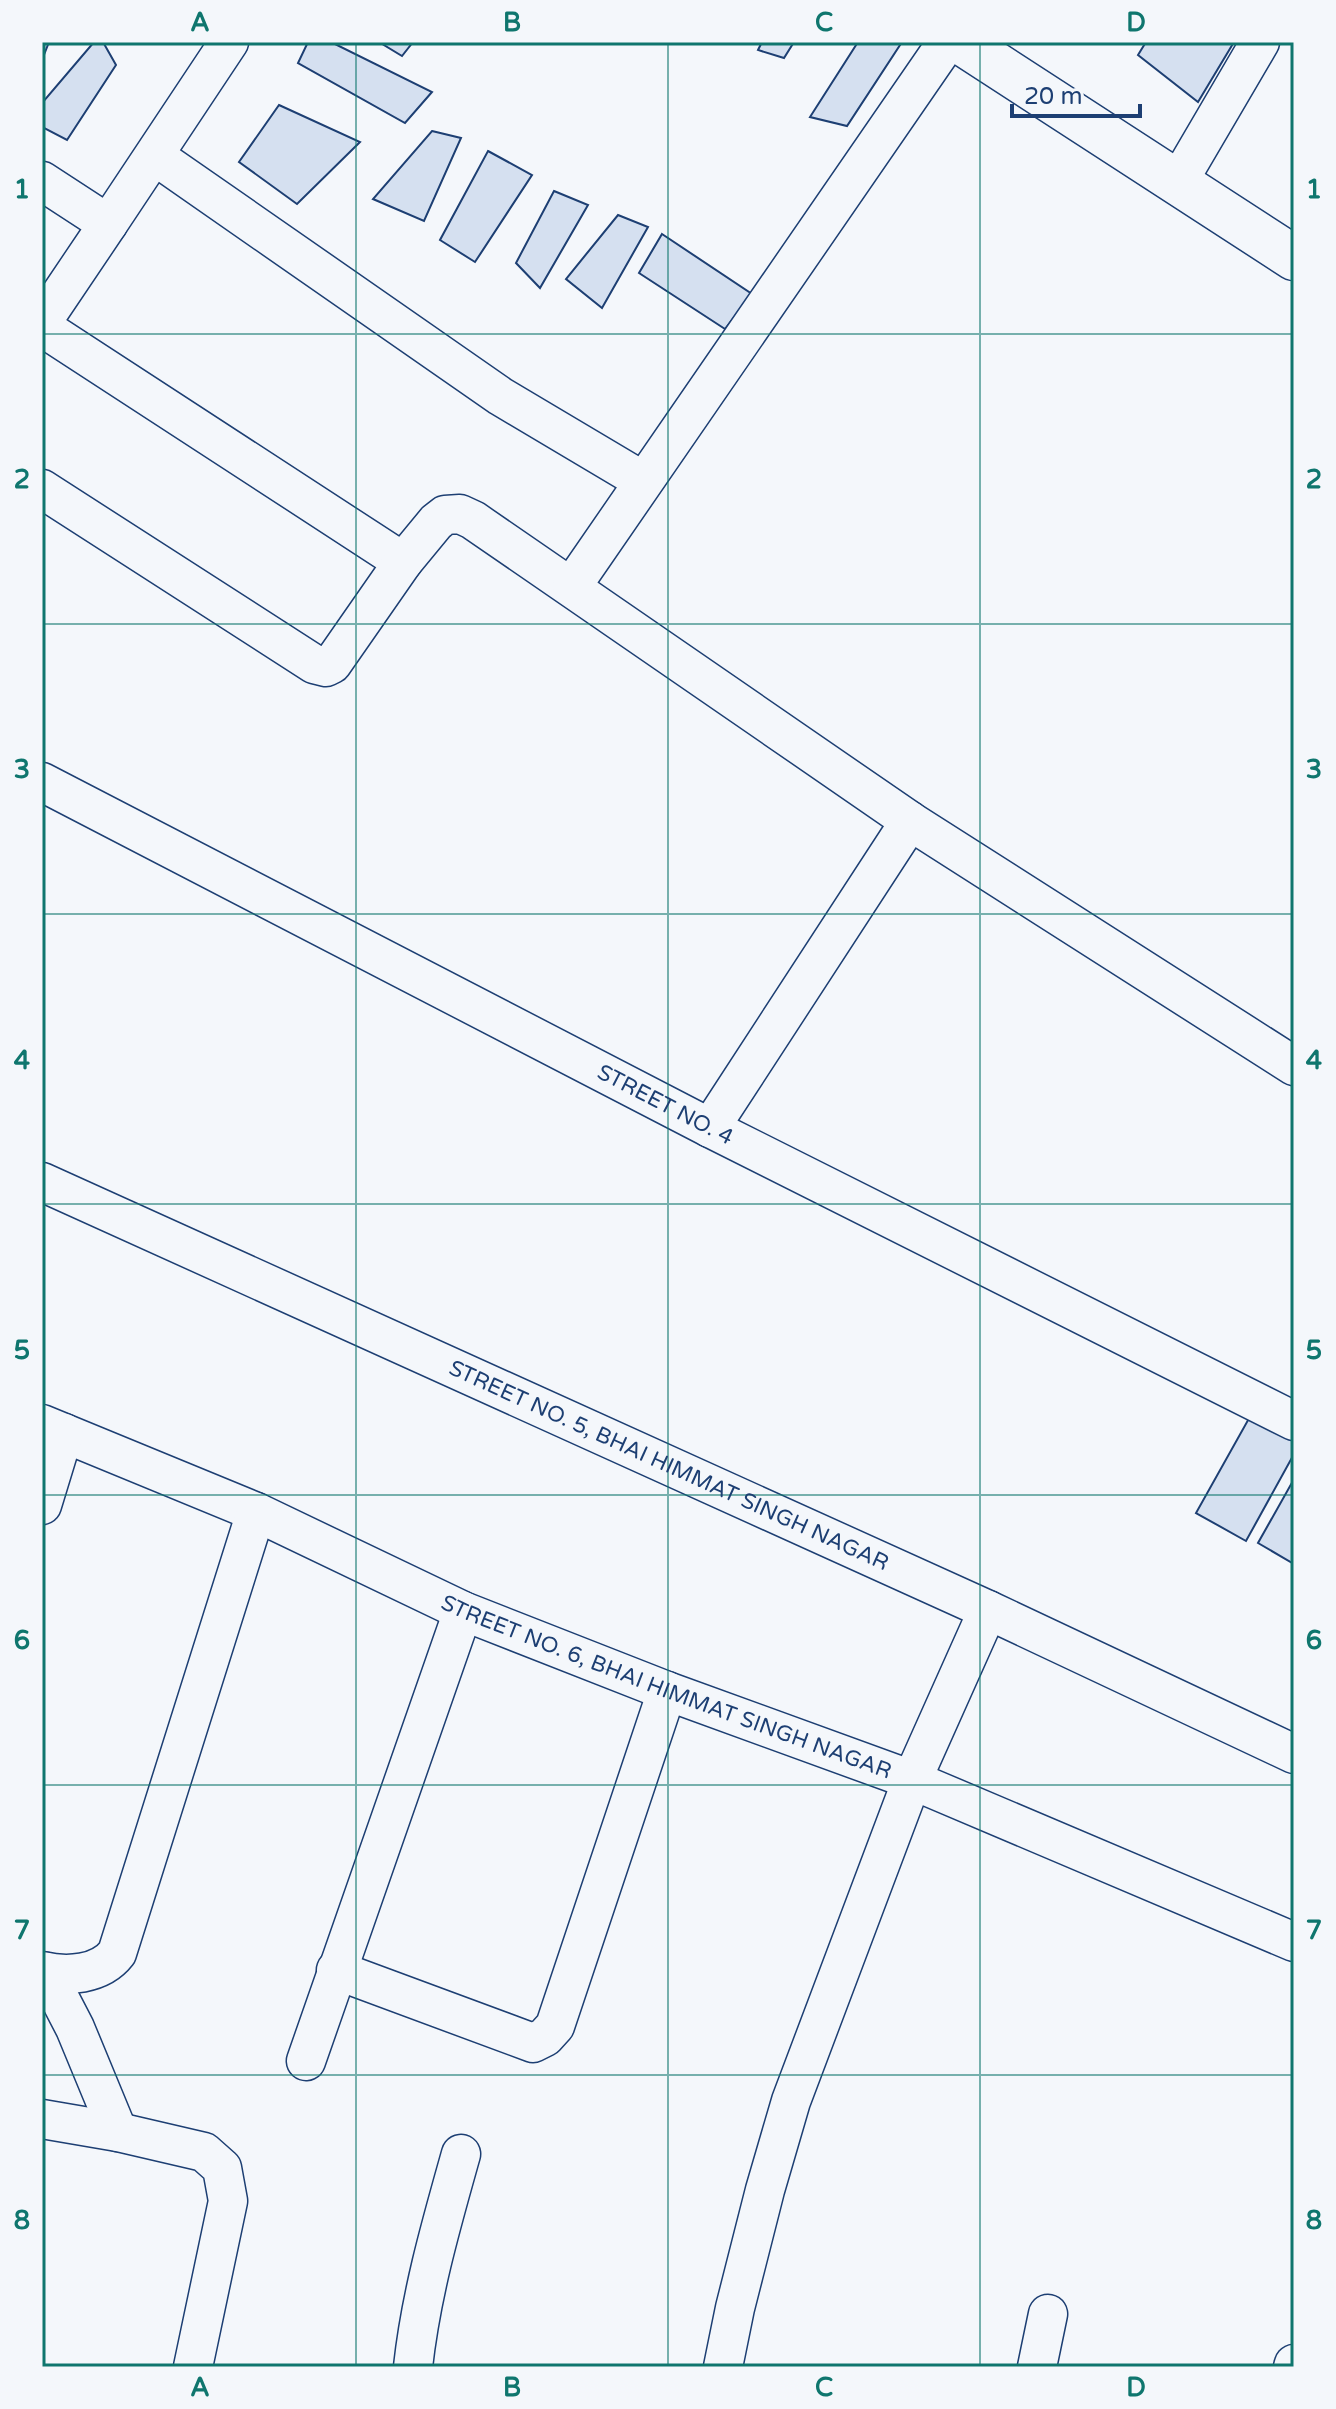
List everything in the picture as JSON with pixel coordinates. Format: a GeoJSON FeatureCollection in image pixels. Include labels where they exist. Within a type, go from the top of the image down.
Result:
{"type":"FeatureCollection","features":[{"type":"Feature","properties":{"kind":"street"},"geometry":{"type":"LineString","coordinates":[[229,42],[42,324],[403,562]]}},
{"type":"Feature","properties":{"kind":"street"},"geometry":{"type":"LineString","coordinates":[[572,586],[947,42]]}},
{"type":"Feature","properties":{"kind":"street"},"geometry":{"type":"LineString","coordinates":[[961,42],[1294,258]]}},
{"type":"Feature","properties":{"kind":"street"},"geometry":{"type":"LineString","coordinates":[[1178,182],[1260,42]]}},
{"type":"Feature","properties":{"kind":"street"},"geometry":{"type":"LineString","coordinates":[[155,156],[500,396],[643,481]]}},
{"type":"Feature","properties":{"kind":"street"},"geometry":{"type":"LineString","coordinates":[[42,181],[108,224]]}},
{"type":"Feature","properties":{"kind":"street"},"geometry":{"type":"LineString","coordinates":[[42,489],[314,664],[326,667],[332,664],[403,562],[436,522],[445,515],[460,514],[572,586],[910,821],[1294,1066]]}},
{"type":"Feature","properties":{"kind":"street","name":"STREET NO. 4"},"geometry":{"type":"LineString","coordinates":[[42,782],[710,1128],[1294,1421]]}},
{"type":"Feature","properties":{"kind":"street"},"geometry":{"type":"LineString","coordinates":[[710,1128],[910,821]]}},
{"type":"Feature","properties":{"kind":"street","name":"STREET NO. 5, BHAI HIMMAT SINGH NAGAR"},"geometry":{"type":"LineString","coordinates":[[42,1182],[988,1610],[1294,1754]]}},
{"type":"Feature","properties":{"kind":"street"},"geometry":{"type":"LineString","coordinates":[[42,1505],[53,1429]]}},
{"type":"Feature","properties":{"kind":"street","name":"STREET NO. 6, BHAI HIMMAT SINGH NAGAR"},"geometry":{"type":"LineString","coordinates":[[53,1429],[256,1512],[463,1611],[667,1691],[912,1780],[1294,1942]]}},
{"type":"Feature","properties":{"kind":"street"},"geometry":{"type":"LineString","coordinates":[[118,2132],[75,2028],[44,1972],[92,1971],[109,1963],[117,1953],[256,1512]]}},
{"type":"Feature","properties":{"kind":"street"},"geometry":{"type":"LineString","coordinates":[[723,2367],[765,2190],[791,2101],[912,1780],[988,1610]]}},
{"type":"Feature","properties":{"kind":"street"},"geometry":{"type":"LineString","coordinates":[[306,2061],[463,1611]]}},
{"type":"Feature","properties":{"kind":"street"},"geometry":{"type":"LineString","coordinates":[[336,1970],[533,2043],[545,2037],[555,2026],[667,1691]]}},
{"type":"Feature","properties":{"kind":"street"},"geometry":{"type":"LineString","coordinates":[[42,2119],[118,2132],[204,2152],[222,2168],[228,2201],[193,2367]]}},
{"type":"Feature","properties":{"kind":"street"},"geometry":{"type":"LineString","coordinates":[[413,2367],[418,2324],[434,2250],[461,2154]]}},
{"type":"Feature","properties":{"kind":"street"},"geometry":{"type":"LineString","coordinates":[[1037,2367],[1048,2314]]}},
{"type":"Feature","properties":{"kind":"building"},"geometry":{"type":"Polygon","coordinates":[[[42,42],[49,42],[42,60],[42,42]]]}},
{"type":"Feature","properties":{"kind":"building"},"geometry":{"type":"Polygon","coordinates":[[[94,42],[103,42],[116,65],[67,140],[42,127],[42,103],[94,42]]]}},
{"type":"Feature","properties":{"kind":"building"},"geometry":{"type":"Polygon","coordinates":[[[308,42],[331,42],[432,92],[405,123],[298,63],[308,42]]]}},
{"type":"Feature","properties":{"kind":"building"},"geometry":{"type":"Polygon","coordinates":[[[379,42],[413,42],[402,56],[379,42]]]}},
{"type":"Feature","properties":{"kind":"building"},"geometry":{"type":"Polygon","coordinates":[[[762,42],[794,42],[784,58],[758,50],[762,42]]]}},
{"type":"Feature","properties":{"kind":"building"},"geometry":{"type":"Polygon","coordinates":[[[858,42],[902,42],[847,126],[810,117],[858,42]]]}},
{"type":"Feature","properties":{"kind":"building"},"geometry":{"type":"Polygon","coordinates":[[[1146,42],[1234,42],[1198,102],[1138,55],[1146,42]]]}},
{"type":"Feature","properties":{"kind":"building"},"geometry":{"type":"Polygon","coordinates":[[[279,105],[360,142],[297,204],[239,162],[279,105]]]}},
{"type":"Feature","properties":{"kind":"building"},"geometry":{"type":"Polygon","coordinates":[[[432,131],[461,138],[424,221],[373,199],[432,131]]]}},
{"type":"Feature","properties":{"kind":"building"},"geometry":{"type":"Polygon","coordinates":[[[488,151],[532,175],[475,262],[440,240],[488,151]]]}},
{"type":"Feature","properties":{"kind":"building"},"geometry":{"type":"Polygon","coordinates":[[[554,191],[588,205],[540,288],[516,263],[554,191]]]}},
{"type":"Feature","properties":{"kind":"building"},"geometry":{"type":"Polygon","coordinates":[[[618,215],[648,227],[602,308],[566,279],[618,215]]]}},
{"type":"Feature","properties":{"kind":"building"},"geometry":{"type":"Polygon","coordinates":[[[662,234],[752,294],[725,329],[639,273],[662,234]]]}},
{"type":"Feature","properties":{"kind":"building"},"geometry":{"type":"Polygon","coordinates":[[[1252,1413],[1294,1436],[1294,1454],[1246,1541],[1196,1513],[1252,1413]]]}},
{"type":"Feature","properties":{"kind":"building"},"geometry":{"type":"Polygon","coordinates":[[[1294,1479],[1294,1564],[1258,1543],[1294,1479]]]}}]}
